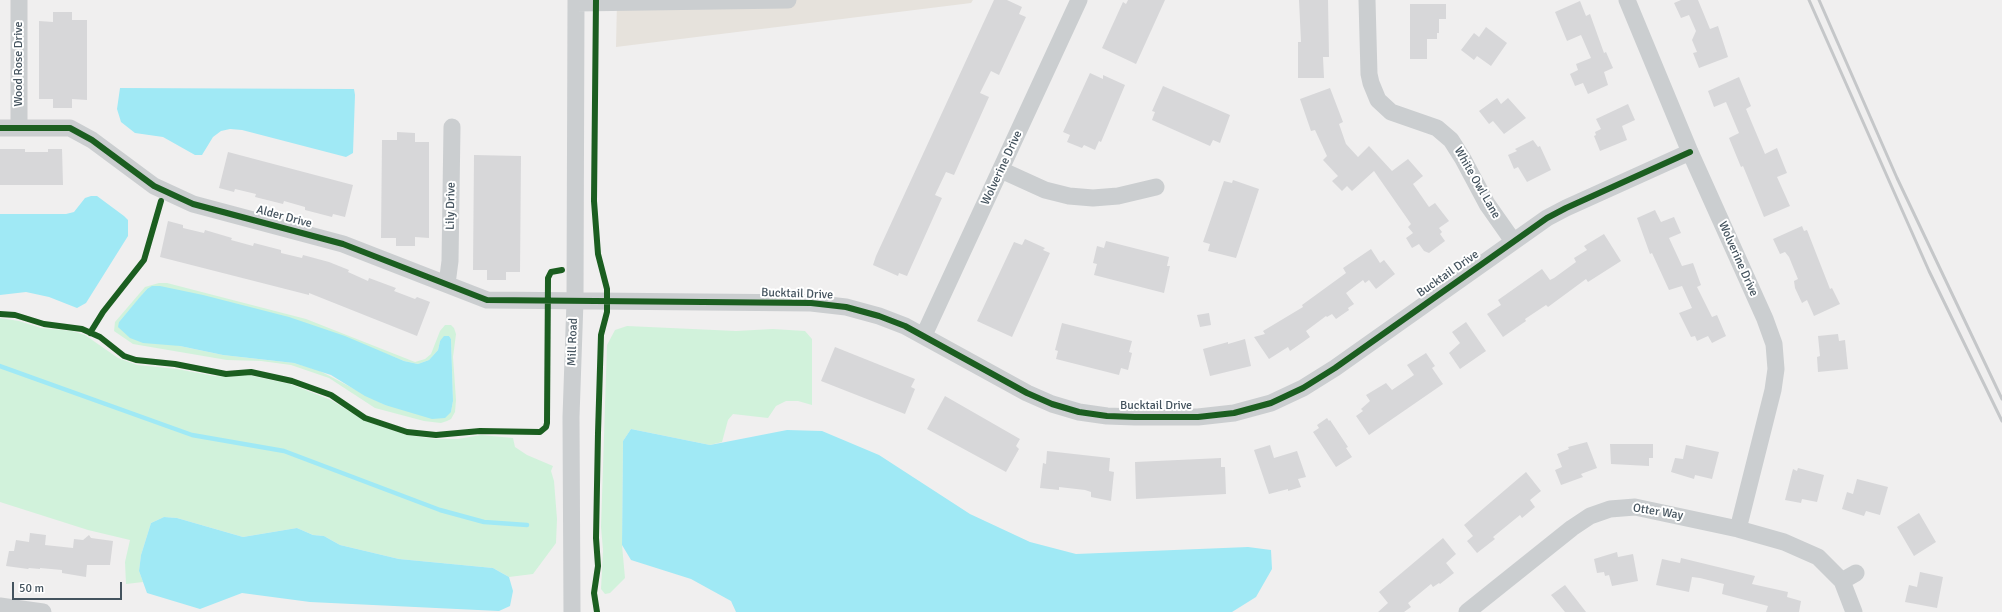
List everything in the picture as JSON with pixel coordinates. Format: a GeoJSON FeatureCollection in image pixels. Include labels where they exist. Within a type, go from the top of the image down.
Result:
{"type":"FeatureCollection","features":[{"type":"Feature","properties":{"kind":"street","name":"Wood Rose Drive"},"geometry":{"type":"LineString","coordinates":[[19,0],[19,128]]}},
{"type":"Feature","properties":{"kind":"street"},"geometry":{"type":"LineString","coordinates":[[576,2],[788,0]]}},
{"type":"Feature","properties":{"kind":"street","name":"Wolverine Drive"},"geometry":{"type":"LineString","coordinates":[[924,335],[1079,0]]}},
{"type":"Feature","properties":{"kind":"street","name":"White Owl Lane"},"geometry":{"type":"LineString","coordinates":[[1367,0],[1369,74],[1370,83],[1378,100],[1391,112],[1437,128],[1451,140],[1464,159],[1487,204],[1513,241]]}},
{"type":"Feature","properties":{"kind":"street","name":"Wolverine Drive"},"geometry":{"type":"LineString","coordinates":[[1627,0],[1690,152],[1765,319],[1774,344],[1776,369],[1773,390],[1738,529]]}},
{"type":"Feature","properties":{"kind":"street","name":"Mill Road"},"geometry":{"type":"LineString","coordinates":[[572,612],[571,417],[575,301],[576,2]]}},
{"type":"Feature","properties":{"kind":"street","name":"Lily Drive"},"geometry":{"type":"LineString","coordinates":[[447,284],[450,261],[452,127]]}},
{"type":"Feature","properties":{"kind":"street","name":"Alder Drive"},"geometry":{"type":"LineString","coordinates":[[0,128],[70,128],[92,140],[154,186],[193,204],[343,244],[487,300],[575,301]]}},
{"type":"Feature","properties":{"kind":"street","name":"Bucktail Drive"},"geometry":{"type":"LineString","coordinates":[[575,301],[811,303],[846,307],[879,316],[924,335],[1031,395],[1052,404],[1079,412],[1107,416],[1135,417],[1198,417],[1234,413],[1271,403],[1303,388],[1335,368],[1513,241],[1566,208],[1690,152]]}},
{"type":"Feature","properties":{"kind":"street"},"geometry":{"type":"LineString","coordinates":[[1000,170],[1045,190],[1069,196],[1093,198],[1118,196],[1156,187]]}},
{"type":"Feature","properties":{"kind":"street","name":"Otter Way"},"geometry":{"type":"LineString","coordinates":[[1467,612],[1572,528],[1590,516],[1610,509],[1635,507],[1657,510],[1738,529],[1784,542],[1818,557],[1849,577],[1854,612]]}},
{"type":"Feature","properties":{"kind":"street"},"geometry":{"type":"LineString","coordinates":[[0,606],[43,612]]}},
{"type":"Feature","properties":{"kind":"shaded area"},"geometry":{"type":"Polygon","coordinates":[[[617,0],[973,0],[971,3],[616,47],[617,0]]]}},
{"type":"Feature","properties":{"kind":"green space"},"geometry":{"type":"Polygon","coordinates":[[[159,283],[167,283],[306,319],[415,362],[425,359],[431,354],[440,331],[445,325],[451,325],[456,334],[453,357],[456,400],[455,412],[451,419],[441,423],[424,421],[375,408],[329,378],[291,365],[261,361],[227,360],[133,344],[114,331],[115,322],[145,287],[159,283]],[[147,289],[119,322],[180,346],[223,355],[294,363],[318,370],[385,405],[451,412],[453,401],[451,339],[449,336],[440,341],[438,350],[429,360],[418,364],[404,361],[379,351],[147,289]]]}},
{"type":"Feature","properties":{"kind":"green space"},"geometry":{"type":"Polygon","coordinates":[[[0,318],[19,321],[41,328],[72,331],[85,335],[118,358],[137,365],[177,369],[214,376],[227,377],[248,375],[290,384],[331,400],[365,421],[406,435],[436,439],[458,439],[481,435],[513,438],[515,447],[527,455],[553,466],[551,471],[554,481],[557,519],[556,543],[533,574],[509,577],[493,568],[399,559],[340,545],[324,536],[313,535],[297,528],[243,537],[177,518],[164,517],[151,523],[141,555],[139,571],[143,582],[126,584],[125,562],[130,540],[88,530],[0,502],[0,318]]]}},
{"type":"Feature","properties":{"kind":"green space"},"geometry":{"type":"Polygon","coordinates":[[[627,326],[736,331],[773,329],[805,331],[812,339],[812,405],[798,401],[786,401],[776,406],[768,418],[733,414],[728,420],[722,442],[710,445],[631,429],[623,441],[622,545],[625,578],[610,593],[605,594],[601,589],[603,550],[601,527],[607,345],[615,330],[627,326]]]}},
{"type":"Feature","properties":{"kind":"water"},"geometry":{"type":"Polygon","coordinates":[[[120,88],[354,89],[353,153],[346,157],[242,130],[230,129],[221,131],[213,137],[202,155],[195,155],[163,137],[135,133],[121,122],[117,109],[120,88]]]}},
{"type":"Feature","properties":{"kind":"water"},"geometry":{"type":"Polygon","coordinates":[[[97,196],[128,220],[128,236],[86,303],[77,308],[49,297],[26,292],[0,295],[0,214],[66,214],[74,212],[85,198],[97,196]]]}},
{"type":"Feature","properties":{"kind":"water"},"geometry":{"type":"Polygon","coordinates":[[[152,286],[160,286],[203,295],[289,317],[345,336],[404,361],[418,364],[429,360],[438,350],[440,341],[444,336],[449,336],[451,339],[453,401],[451,412],[445,418],[432,419],[385,405],[365,396],[331,375],[294,363],[223,355],[180,346],[143,343],[130,338],[118,327],[119,322],[147,289],[152,286]]]}},
{"type":"Feature","properties":{"kind":"water"},"geometry":{"type":"Polygon","coordinates":[[[631,429],[710,445],[787,430],[822,431],[879,455],[970,514],[1030,542],[1076,554],[1248,547],[1271,550],[1272,569],[1256,597],[1232,612],[736,612],[731,601],[691,579],[631,560],[622,545],[623,441],[631,429]]]}},
{"type":"Feature","properties":{"kind":"water"},"geometry":{"type":"Polygon","coordinates":[[[164,517],[177,518],[243,537],[297,528],[313,535],[324,536],[340,545],[399,559],[493,568],[509,577],[513,591],[510,606],[499,611],[310,602],[242,593],[200,609],[147,593],[139,571],[141,555],[151,523],[164,517]]]}},
{"type":"Feature","properties":{"kind":"building"},"geometry":{"type":"Polygon","coordinates":[[[994,0],[1007,0],[1022,7],[1019,14],[1026,17],[999,75],[991,71],[980,93],[989,97],[954,175],[946,172],[935,195],[942,198],[907,276],[899,273],[898,276],[873,265],[876,256],[994,0]]]}},
{"type":"Feature","properties":{"kind":"building"},"geometry":{"type":"Polygon","coordinates":[[[1128,0],[1165,0],[1136,64],[1102,48],[1123,2],[1126,4],[1128,0]]]}},
{"type":"Feature","properties":{"kind":"building"},"geometry":{"type":"Polygon","coordinates":[[[1299,0],[1328,0],[1329,57],[1323,57],[1324,78],[1298,78],[1298,42],[1301,42],[1299,0]]]}},
{"type":"Feature","properties":{"kind":"building"},"geometry":{"type":"Polygon","coordinates":[[[1681,0],[1698,0],[1710,29],[1718,26],[1728,57],[1699,68],[1693,53],[1697,52],[1692,40],[1696,31],[1689,15],[1681,18],[1674,3],[1681,0]]]}},
{"type":"Feature","properties":{"kind":"building"},"geometry":{"type":"Polygon","coordinates":[[[1580,1],[1586,16],[1590,14],[1604,53],[1606,52],[1613,68],[1604,72],[1608,85],[1588,94],[1583,83],[1575,86],[1570,74],[1578,70],[1576,64],[1591,58],[1581,35],[1567,41],[1555,12],[1580,1]]]}},
{"type":"Feature","properties":{"kind":"building"},"geometry":{"type":"Polygon","coordinates":[[[1410,4],[1446,4],[1446,19],[1439,19],[1439,33],[1437,33],[1437,39],[1427,39],[1427,59],[1410,59],[1410,4]]]}},
{"type":"Feature","properties":{"kind":"building"},"geometry":{"type":"Polygon","coordinates":[[[53,12],[72,12],[72,20],[87,20],[87,100],[72,99],[72,108],[53,108],[53,99],[39,99],[39,21],[53,22],[53,12]]]}},
{"type":"Feature","properties":{"kind":"building"},"geometry":{"type":"Polygon","coordinates":[[[1486,27],[1507,43],[1491,66],[1477,56],[1474,60],[1461,50],[1474,33],[1479,37],[1486,27]]]}},
{"type":"Feature","properties":{"kind":"building"},"geometry":{"type":"Polygon","coordinates":[[[1090,73],[1103,79],[1103,75],[1125,85],[1101,142],[1099,141],[1095,150],[1084,145],[1082,148],[1067,142],[1070,135],[1063,132],[1090,73]]]}},
{"type":"Feature","properties":{"kind":"building"},"geometry":{"type":"Polygon","coordinates":[[[1739,77],[1751,106],[1746,109],[1765,154],[1777,148],[1787,173],[1777,177],[1790,206],[1764,217],[1743,166],[1741,167],[1729,138],[1739,133],[1726,102],[1714,107],[1708,91],[1739,77]]]}},
{"type":"Feature","properties":{"kind":"building"},"geometry":{"type":"Polygon","coordinates":[[[1163,86],[1230,115],[1220,143],[1213,140],[1210,146],[1152,120],[1155,112],[1152,111],[1163,86]]]}},
{"type":"Feature","properties":{"kind":"building"},"geometry":{"type":"Polygon","coordinates":[[[1330,88],[1343,122],[1339,124],[1346,144],[1358,157],[1369,146],[1392,171],[1408,159],[1423,176],[1413,184],[1429,207],[1435,203],[1449,221],[1439,228],[1442,232],[1440,234],[1445,241],[1429,253],[1424,251],[1419,244],[1412,248],[1406,238],[1413,233],[1408,227],[1411,224],[1374,171],[1352,191],[1347,186],[1342,191],[1332,181],[1338,176],[1323,160],[1327,156],[1315,130],[1311,131],[1300,99],[1330,88]]]}},
{"type":"Feature","properties":{"kind":"building"},"geometry":{"type":"Polygon","coordinates":[[[1497,98],[1501,104],[1508,98],[1526,118],[1504,134],[1493,121],[1489,124],[1479,111],[1497,98]]]}},
{"type":"Feature","properties":{"kind":"building"},"geometry":{"type":"Polygon","coordinates":[[[1628,104],[1635,120],[1622,126],[1627,140],[1600,151],[1594,136],[1596,135],[1595,132],[1601,129],[1596,119],[1628,104]]]}},
{"type":"Feature","properties":{"kind":"building"},"geometry":{"type":"Polygon","coordinates":[[[397,132],[415,133],[415,142],[429,142],[429,238],[415,237],[415,246],[396,246],[396,238],[381,238],[382,140],[397,140],[397,132]]]}},
{"type":"Feature","properties":{"kind":"building"},"geometry":{"type":"Polygon","coordinates":[[[1533,140],[1538,147],[1540,146],[1551,170],[1527,182],[1518,167],[1514,169],[1508,155],[1517,151],[1515,149],[1533,140]]]}},
{"type":"Feature","properties":{"kind":"building"},"geometry":{"type":"Polygon","coordinates":[[[0,149],[25,149],[25,152],[48,152],[48,149],[62,149],[63,185],[0,185],[0,149]]]}},
{"type":"Feature","properties":{"kind":"building"},"geometry":{"type":"Polygon","coordinates":[[[228,152],[353,185],[345,217],[333,214],[332,217],[305,210],[305,207],[284,201],[283,204],[255,197],[256,194],[235,189],[234,192],[219,188],[228,152]]]}},
{"type":"Feature","properties":{"kind":"building"},"geometry":{"type":"Polygon","coordinates":[[[474,155],[521,156],[520,272],[506,272],[506,280],[487,280],[487,270],[473,270],[474,155]]]}},
{"type":"Feature","properties":{"kind":"building"},"geometry":{"type":"Polygon","coordinates":[[[1233,180],[1259,189],[1236,258],[1208,251],[1210,244],[1203,242],[1224,181],[1232,183],[1233,180]]]}},
{"type":"Feature","properties":{"kind":"building"},"geometry":{"type":"Polygon","coordinates":[[[1655,210],[1661,222],[1674,217],[1681,233],[1669,238],[1682,266],[1693,263],[1701,285],[1697,287],[1712,317],[1717,315],[1726,336],[1712,343],[1708,336],[1697,341],[1695,336],[1691,337],[1679,313],[1692,308],[1682,286],[1669,290],[1652,253],[1650,254],[1637,218],[1655,210]]]}},
{"type":"Feature","properties":{"kind":"building"},"geometry":{"type":"Polygon","coordinates":[[[168,221],[183,225],[183,228],[204,233],[205,230],[232,238],[231,240],[253,246],[254,243],[281,250],[281,253],[302,258],[303,255],[329,262],[349,270],[348,272],[368,281],[369,278],[396,288],[394,291],[415,299],[417,297],[430,302],[417,336],[309,293],[309,295],[160,257],[168,221]]]}},
{"type":"Feature","properties":{"kind":"building"},"geometry":{"type":"Polygon","coordinates":[[[1802,226],[1804,231],[1807,230],[1830,289],[1832,288],[1840,304],[1814,316],[1807,300],[1802,303],[1795,288],[1794,281],[1798,279],[1789,257],[1785,252],[1780,254],[1773,239],[1802,226]]]}},
{"type":"Feature","properties":{"kind":"building"},"geometry":{"type":"Polygon","coordinates":[[[1604,234],[1621,261],[1588,282],[1586,279],[1548,307],[1546,305],[1525,319],[1526,321],[1503,337],[1487,314],[1501,305],[1498,300],[1542,269],[1550,280],[1554,278],[1576,262],[1574,258],[1587,250],[1584,246],[1604,234]]]}},
{"type":"Feature","properties":{"kind":"building"},"geometry":{"type":"Polygon","coordinates":[[[1025,239],[1045,248],[1043,250],[1050,253],[1012,337],[977,321],[1014,242],[1022,245],[1025,239]]]}},
{"type":"Feature","properties":{"kind":"building"},"geometry":{"type":"Polygon","coordinates":[[[1106,241],[1169,257],[1167,266],[1170,266],[1164,293],[1094,275],[1097,264],[1093,263],[1097,246],[1104,248],[1106,241]]]}},
{"type":"Feature","properties":{"kind":"building"},"geometry":{"type":"Polygon","coordinates":[[[1371,249],[1380,263],[1384,260],[1395,274],[1376,289],[1369,280],[1365,283],[1363,280],[1346,293],[1354,304],[1348,308],[1349,310],[1336,319],[1332,314],[1327,317],[1326,316],[1306,331],[1310,337],[1290,351],[1288,347],[1269,359],[1254,337],[1265,334],[1263,331],[1303,307],[1302,305],[1346,273],[1343,268],[1371,249]]]}},
{"type":"Feature","properties":{"kind":"building"},"geometry":{"type":"Polygon","coordinates":[[[1209,313],[1211,325],[1200,327],[1197,315],[1209,313]]]}},
{"type":"Feature","properties":{"kind":"building"},"geometry":{"type":"Polygon","coordinates":[[[1466,322],[1486,351],[1460,369],[1449,353],[1460,343],[1452,332],[1466,322]]]}},
{"type":"Feature","properties":{"kind":"building"},"geometry":{"type":"Polygon","coordinates":[[[1062,323],[1132,341],[1129,352],[1132,353],[1128,370],[1121,368],[1119,375],[1056,359],[1058,351],[1055,350],[1062,323]]]}},
{"type":"Feature","properties":{"kind":"building"},"geometry":{"type":"Polygon","coordinates":[[[1838,334],[1839,341],[1845,340],[1848,369],[1818,372],[1817,357],[1820,356],[1818,336],[1838,334]]]}},
{"type":"Feature","properties":{"kind":"building"},"geometry":{"type":"Polygon","coordinates":[[[1245,339],[1251,366],[1210,376],[1203,349],[1245,339]]]}},
{"type":"Feature","properties":{"kind":"building"},"geometry":{"type":"Polygon","coordinates":[[[835,347],[915,379],[911,387],[915,389],[905,414],[821,381],[835,347]]]}},
{"type":"Feature","properties":{"kind":"building"},"geometry":{"type":"Polygon","coordinates":[[[1426,353],[1435,366],[1432,368],[1443,384],[1369,435],[1356,416],[1363,411],[1361,409],[1370,401],[1366,395],[1386,383],[1392,390],[1414,375],[1407,365],[1426,353]]]}},
{"type":"Feature","properties":{"kind":"building"},"geometry":{"type":"Polygon","coordinates":[[[945,396],[1020,439],[1016,446],[1019,449],[1006,472],[927,429],[945,396]]]}},
{"type":"Feature","properties":{"kind":"building"},"geometry":{"type":"Polygon","coordinates":[[[1327,418],[1329,421],[1330,420],[1348,447],[1346,448],[1352,457],[1336,467],[1313,432],[1319,428],[1317,425],[1327,418]]]}},
{"type":"Feature","properties":{"kind":"building"},"geometry":{"type":"Polygon","coordinates":[[[1587,442],[1597,468],[1581,474],[1583,477],[1561,485],[1555,470],[1562,467],[1557,454],[1569,449],[1568,447],[1587,442]]]}},
{"type":"Feature","properties":{"kind":"building"},"geometry":{"type":"Polygon","coordinates":[[[1610,444],[1653,444],[1653,458],[1649,458],[1649,466],[1611,464],[1610,444]]]}},
{"type":"Feature","properties":{"kind":"building"},"geometry":{"type":"Polygon","coordinates":[[[1270,445],[1274,458],[1297,451],[1306,477],[1298,479],[1301,487],[1269,494],[1254,450],[1270,445]]]}},
{"type":"Feature","properties":{"kind":"building"},"geometry":{"type":"Polygon","coordinates":[[[1686,445],[1719,452],[1712,479],[1695,475],[1694,479],[1671,472],[1675,458],[1683,459],[1686,445]]]}},
{"type":"Feature","properties":{"kind":"building"},"geometry":{"type":"Polygon","coordinates":[[[1047,451],[1110,458],[1109,471],[1114,472],[1111,501],[1091,497],[1091,492],[1085,490],[1059,487],[1059,490],[1040,488],[1043,463],[1046,464],[1047,451]]]}},
{"type":"Feature","properties":{"kind":"building"},"geometry":{"type":"Polygon","coordinates":[[[1221,458],[1221,467],[1225,467],[1226,494],[1136,499],[1135,462],[1221,458]]]}},
{"type":"Feature","properties":{"kind":"building"},"geometry":{"type":"Polygon","coordinates":[[[1798,468],[1824,475],[1817,502],[1802,499],[1801,503],[1785,500],[1793,469],[1797,471],[1798,468]]]}},
{"type":"Feature","properties":{"kind":"building"},"geometry":{"type":"Polygon","coordinates":[[[1526,472],[1541,491],[1530,500],[1535,507],[1522,518],[1520,515],[1493,537],[1495,539],[1477,553],[1467,541],[1473,536],[1464,525],[1526,472]]]}},
{"type":"Feature","properties":{"kind":"building"},"geometry":{"type":"Polygon","coordinates":[[[1857,479],[1888,487],[1880,515],[1866,511],[1864,516],[1842,509],[1847,492],[1853,494],[1857,479]]]}},
{"type":"Feature","properties":{"kind":"building"},"geometry":{"type":"Polygon","coordinates":[[[1919,513],[1936,542],[1914,556],[1897,527],[1919,513]]]}},
{"type":"Feature","properties":{"kind":"building"},"geometry":{"type":"Polygon","coordinates":[[[30,533],[46,535],[45,545],[73,548],[74,539],[83,540],[89,535],[91,538],[113,541],[110,565],[87,565],[86,577],[62,573],[62,570],[40,568],[28,569],[6,566],[9,551],[14,551],[16,540],[29,542],[30,533]]]}},
{"type":"Feature","properties":{"kind":"building"},"geometry":{"type":"Polygon","coordinates":[[[1443,538],[1456,554],[1446,563],[1454,573],[1440,584],[1439,583],[1433,587],[1431,584],[1408,603],[1411,607],[1404,612],[1378,612],[1388,603],[1379,592],[1443,538]]]}},
{"type":"Feature","properties":{"kind":"building"},"geometry":{"type":"Polygon","coordinates":[[[1617,552],[1618,557],[1633,554],[1638,581],[1612,586],[1609,575],[1605,576],[1604,572],[1597,573],[1594,559],[1617,552]]]}},
{"type":"Feature","properties":{"kind":"building"},"geometry":{"type":"Polygon","coordinates":[[[1681,558],[1755,576],[1752,584],[1788,592],[1787,597],[1801,601],[1799,612],[1766,612],[1768,606],[1722,594],[1724,584],[1700,578],[1692,577],[1689,592],[1656,585],[1662,559],[1680,563],[1681,558]]]}},
{"type":"Feature","properties":{"kind":"building"},"geometry":{"type":"Polygon","coordinates":[[[1920,572],[1943,577],[1937,608],[1905,602],[1909,585],[1917,587],[1920,572]]]}},
{"type":"Feature","properties":{"kind":"building"},"geometry":{"type":"Polygon","coordinates":[[[1565,585],[1586,612],[1565,612],[1551,595],[1565,585]]]}},
{"type":"Feature","properties":{"kind":"waterway"},"geometry":{"type":"LineString","coordinates":[[0,366],[192,435],[284,451],[440,510],[484,522],[527,525]]}},
{"type":"Feature","properties":{"kind":"railway"},"geometry":{"type":"LineString","coordinates":[[1809,0],[1929,271],[2002,421]]}},
{"type":"Feature","properties":{"kind":"railway"},"geometry":{"type":"LineString","coordinates":[[1819,0],[1897,178],[2002,399]]}},
{"type":"Feature","properties":{"kind":"cycle path"},"geometry":{"type":"LineString","coordinates":[[596,0],[594,201],[598,254],[607,289],[607,312],[601,335],[596,538],[598,566],[594,593],[597,612]]}},
{"type":"Feature","properties":{"kind":"cycle path"},"geometry":{"type":"LineString","coordinates":[[0,128],[70,128],[92,140],[154,186],[193,204],[343,244],[487,300],[811,303],[846,307],[879,316],[905,326],[1027,393],[1052,404],[1079,412],[1107,416],[1135,417],[1198,417],[1234,413],[1271,403],[1303,388],[1335,368],[1547,218],[1690,152]]}},
{"type":"Feature","properties":{"kind":"cycle path"},"geometry":{"type":"LineString","coordinates":[[90,333],[103,312],[144,260],[161,201]]}},
{"type":"Feature","properties":{"kind":"cycle path"},"geometry":{"type":"LineString","coordinates":[[0,314],[15,315],[44,324],[82,329],[100,337],[124,356],[136,360],[175,364],[226,374],[251,372],[292,381],[331,395],[365,418],[407,432],[436,435],[480,431],[540,432],[546,427],[547,423],[548,278],[551,272],[562,270]]}}]}
